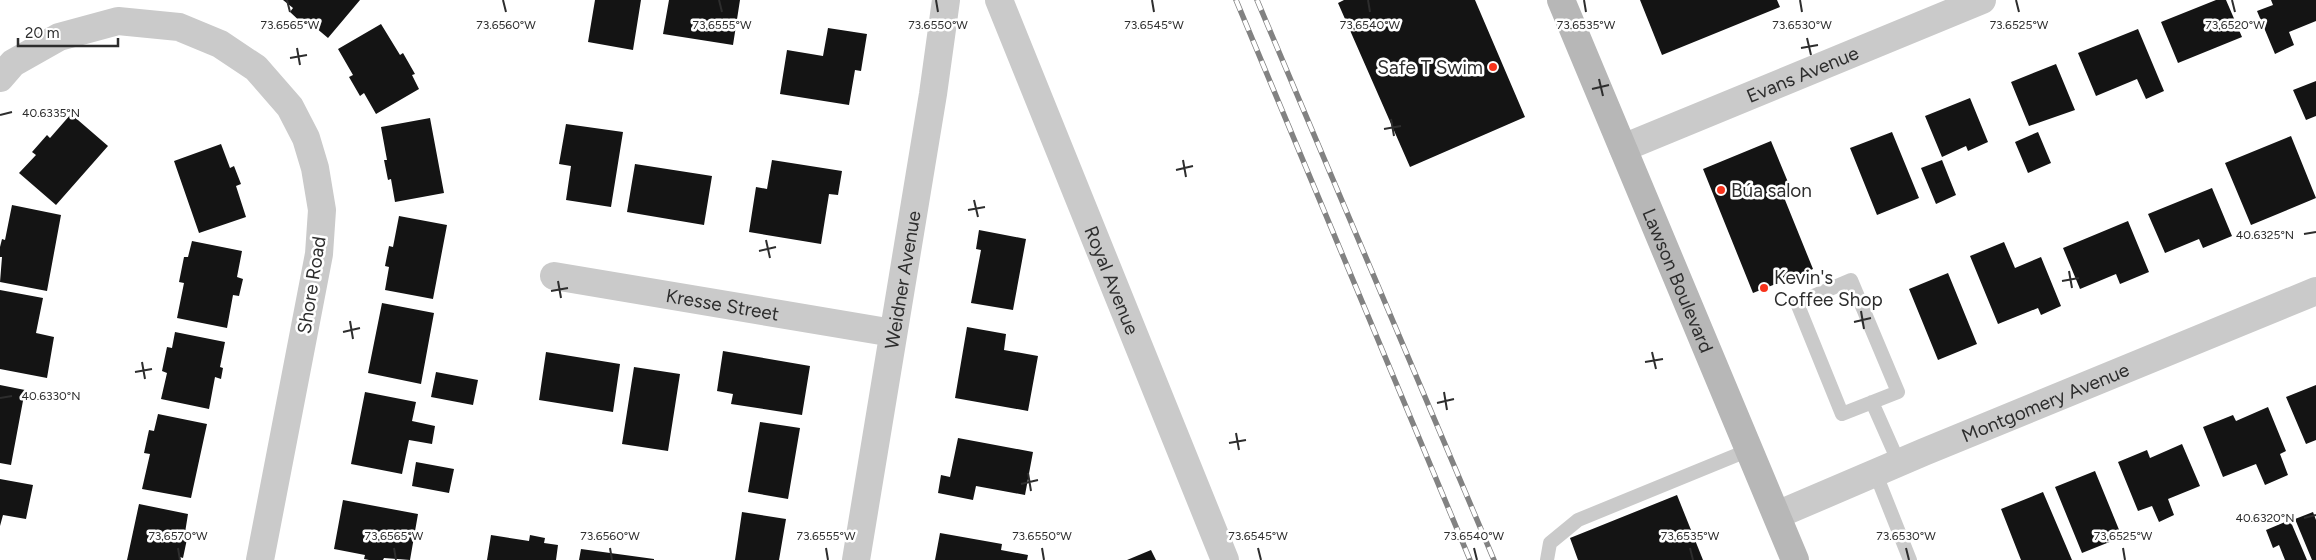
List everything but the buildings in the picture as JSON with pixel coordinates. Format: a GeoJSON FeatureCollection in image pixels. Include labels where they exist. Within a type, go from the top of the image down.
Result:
{"type":"FeatureCollection","features":[{"type":"Feature","properties":{"kind":"main road","name":"Lawson Boulevard"},"geometry":{"type":"LineString","coordinates":[[1561,0],[1795,560]]}},
{"type":"Feature","properties":{"kind":"street","name":"Weidner Avenue"},"geometry":{"type":"LineString","coordinates":[[856,560],[931,104],[946,0]]}},
{"type":"Feature","properties":{"kind":"street","name":"Royal Avenue"},"geometry":{"type":"LineString","coordinates":[[999,0],[1225,560]]}},
{"type":"Feature","properties":{"kind":"street","name":"Evans Avenue"},"geometry":{"type":"LineString","coordinates":[[1623,148],[1982,0]]}},
{"type":"Feature","properties":{"kind":"street","name":"Shore Road"},"geometry":{"type":"LineString","coordinates":[[0,78],[14,63],[59,38],[118,22],[179,27],[220,44],[256,68],[290,107],[306,138],[315,168],[322,210],[319,254],[260,560]]}},
{"type":"Feature","properties":{"kind":"street","name":"Kresse Street"},"geometry":{"type":"LineString","coordinates":[[554,276],[893,333]]}},
{"type":"Feature","properties":{"kind":"street","name":"Montgomery Avenue"},"geometry":{"type":"LineString","coordinates":[[1777,515],[2316,291]]}},
{"type":"Feature","properties":{"kind":"lane"},"geometry":{"type":"LineString","coordinates":[[1851,280],[1898,392],[1872,402],[1842,414],[1797,303],[1851,280]]}},
{"type":"Feature","properties":{"kind":"lane"},"geometry":{"type":"LineString","coordinates":[[1872,402],[1905,558]]}},
{"type":"Feature","properties":{"kind":"lane"},"geometry":{"type":"LineString","coordinates":[[1547,560],[1550,544],[1578,520],[1749,450]]}},
{"type":"Feature","properties":{"kind":"railway"},"geometry":{"type":"LineString","coordinates":[[1236,0],[1470,560]]}},
{"type":"Feature","properties":{"kind":"railway"},"geometry":{"type":"LineString","coordinates":[[1257,0],[1494,560]]}},
{"type":"Feature","properties":{"kind":"place","name":"Safe T Swim"},"geometry":{"type":"Point","coordinates":[1493,67]}},
{"type":"Feature","properties":{"kind":"place","name":"Búa salon"},"geometry":{"type":"Point","coordinates":[1721,190]}},
{"type":"Feature","properties":{"kind":"place","name":"Kevin's Coffee Shop"},"geometry":{"type":"Point","coordinates":[1764,288]}}]}
